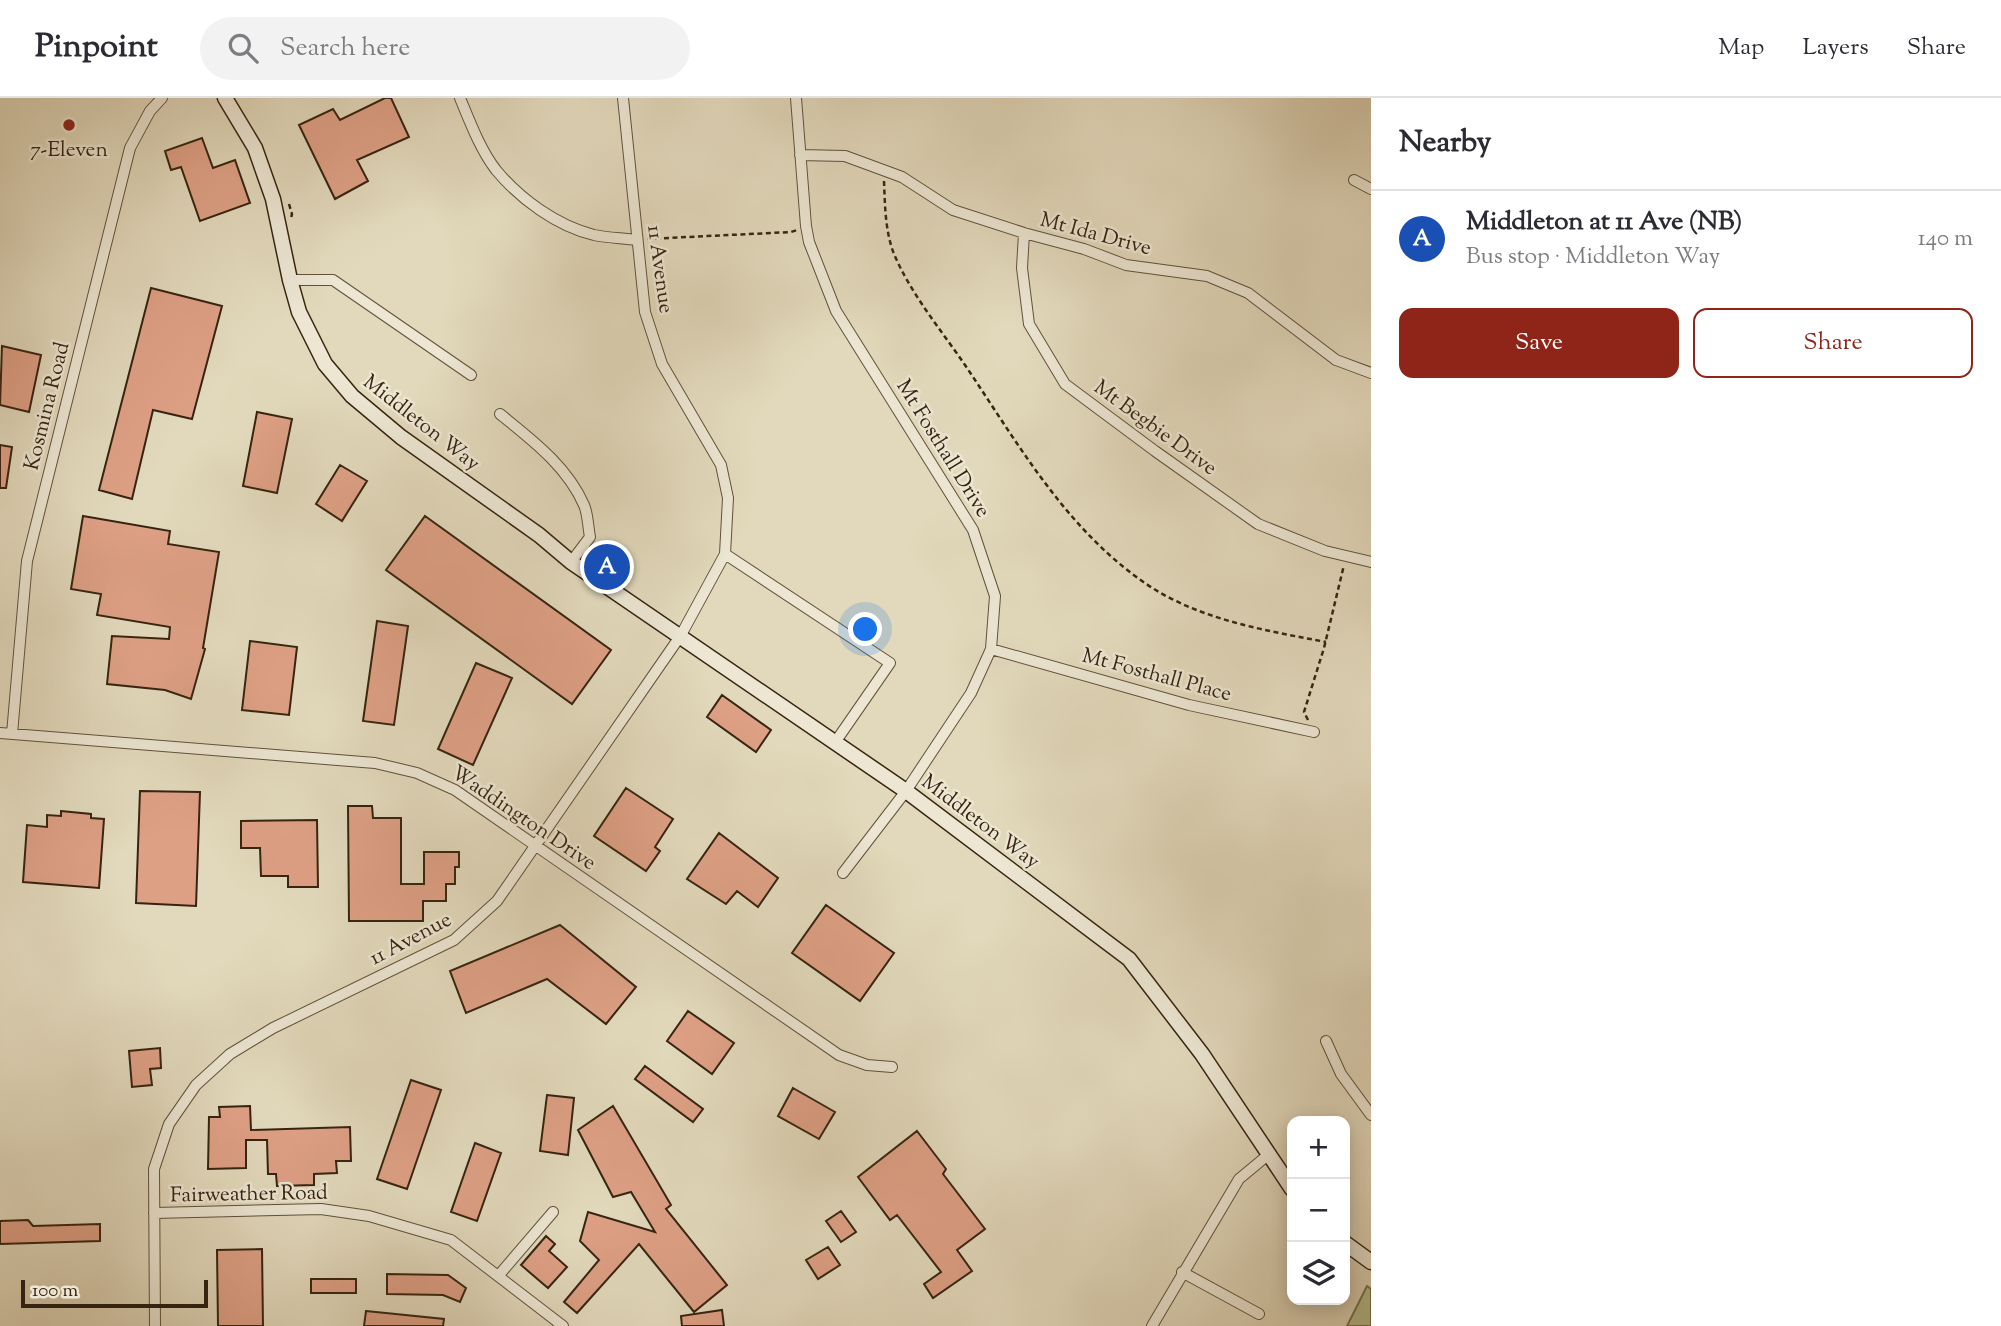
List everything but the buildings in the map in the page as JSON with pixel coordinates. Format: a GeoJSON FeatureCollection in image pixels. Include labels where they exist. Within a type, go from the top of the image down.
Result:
{"type":"FeatureCollection","features":[{"type":"Feature","properties":{"kind":"street","name":"Kosmina Road"},"geometry":{"type":"LineString","coordinates":[[12,734],[27,561],[130,148],[150,111],[162,98]]}},
{"type":"Feature","properties":{"kind":"street","name":"Middleton Way"},"geometry":{"type":"LineString","coordinates":[[225,98],[255,148],[273,199],[299,312],[325,364],[352,396],[401,437],[539,535],[571,562],[906,791],[1129,959],[1202,1054],[1287,1182]]}},
{"type":"Feature","properties":{"kind":"street"},"geometry":{"type":"LineString","coordinates":[[460,98],[480,144],[495,169],[517,193],[555,219],[594,235],[637,240]]}},
{"type":"Feature","properties":{"kind":"street","name":"11 Avenue"},"geometry":{"type":"LineString","coordinates":[[155,1326],[154,1169],[169,1124],[196,1085],[230,1054],[273,1028],[454,940],[497,901],[681,635],[725,554],[729,498],[721,465],[662,364],[645,312],[623,98]]}},
{"type":"Feature","properties":{"kind":"street","name":"Mt Fosthall Drive"},"geometry":{"type":"LineString","coordinates":[[796,98],[809,242],[836,311],[974,530],[995,596],[991,649],[971,693],[906,791],[843,873]]}},
{"type":"Feature","properties":{"kind":"street","name":"Mt Ida Drive"},"geometry":{"type":"LineString","coordinates":[[800,155],[845,156],[902,177],[953,210],[1084,249],[1126,265],[1207,276],[1248,293],[1336,360],[1371,373]]}},
{"type":"Feature","properties":{"kind":"street"},"geometry":{"type":"LineString","coordinates":[[1354,180],[1371,189]]}},
{"type":"Feature","properties":{"kind":"street","name":"Mt Begbie Drive"},"geometry":{"type":"LineString","coordinates":[[1024,233],[1022,268],[1029,324],[1065,384],[1258,524],[1325,551],[1371,562]]}},
{"type":"Feature","properties":{"kind":"street"},"geometry":{"type":"LineString","coordinates":[[290,280],[333,280],[471,375]]}},
{"type":"Feature","properties":{"kind":"street"},"geometry":{"type":"LineString","coordinates":[[500,414],[545,450],[569,479],[585,507],[590,537],[571,562]]}},
{"type":"Feature","properties":{"kind":"street"},"geometry":{"type":"LineString","coordinates":[[725,554],[890,663],[835,741]]}},
{"type":"Feature","properties":{"kind":"street","name":"Mt Fosthall Place"},"geometry":{"type":"LineString","coordinates":[[991,649],[1189,705],[1314,732]]}},
{"type":"Feature","properties":{"kind":"street","name":"Waddington Drive"},"geometry":{"type":"LineString","coordinates":[[0,733],[375,763],[417,773],[455,790],[839,1055],[867,1065],[892,1067]]}},
{"type":"Feature","properties":{"kind":"street"},"geometry":{"type":"LineString","coordinates":[[1325,1041],[1341,1074],[1371,1115]]}},
{"type":"Feature","properties":{"kind":"street"},"geometry":{"type":"LineString","coordinates":[[1152,1326],[1239,1178],[1268,1155]]}},
{"type":"Feature","properties":{"kind":"street","name":"Fairweather Road"},"geometry":{"type":"LineString","coordinates":[[154,1213],[321,1209],[369,1216],[451,1240],[563,1326]]}},
{"type":"Feature","properties":{"kind":"street"},"geometry":{"type":"LineString","coordinates":[[499,1275],[553,1212]]}},
{"type":"Feature","properties":{"kind":"street"},"geometry":{"type":"LineString","coordinates":[[1350,1247],[1371,1262]]}},
{"type":"Feature","properties":{"kind":"street"},"geometry":{"type":"LineString","coordinates":[[1182,1272],[1259,1314]]}},
{"type":"Feature","properties":{"kind":"path"},"geometry":{"type":"LineString","coordinates":[[883,170],[887,224],[894,253],[915,292],[1059,503],[1097,545],[1143,582],[1188,607],[1242,625],[1326,642]]}},
{"type":"Feature","properties":{"kind":"path"},"geometry":{"type":"LineString","coordinates":[[658,239],[791,232],[806,226]]}},
{"type":"Feature","properties":{"kind":"path"},"geometry":{"type":"LineString","coordinates":[[1314,732],[1304,712],[1326,642],[1346,556]]}},
{"type":"Feature","properties":{"kind":"green space"},"geometry":{"type":"Polygon","coordinates":[[[1367,1286],[1371,1289],[1371,1326],[1347,1326],[1367,1286]]]}},
{"type":"Feature","properties":{"kind":"place","name":"7-Eleven"},"geometry":{"type":"Point","coordinates":[69,125]}},
{"type":"Feature","properties":{"kind":"place","name":"Middleton at 11 Ave (NB)"},"geometry":{"type":"Point","coordinates":[607,567]}}]}
